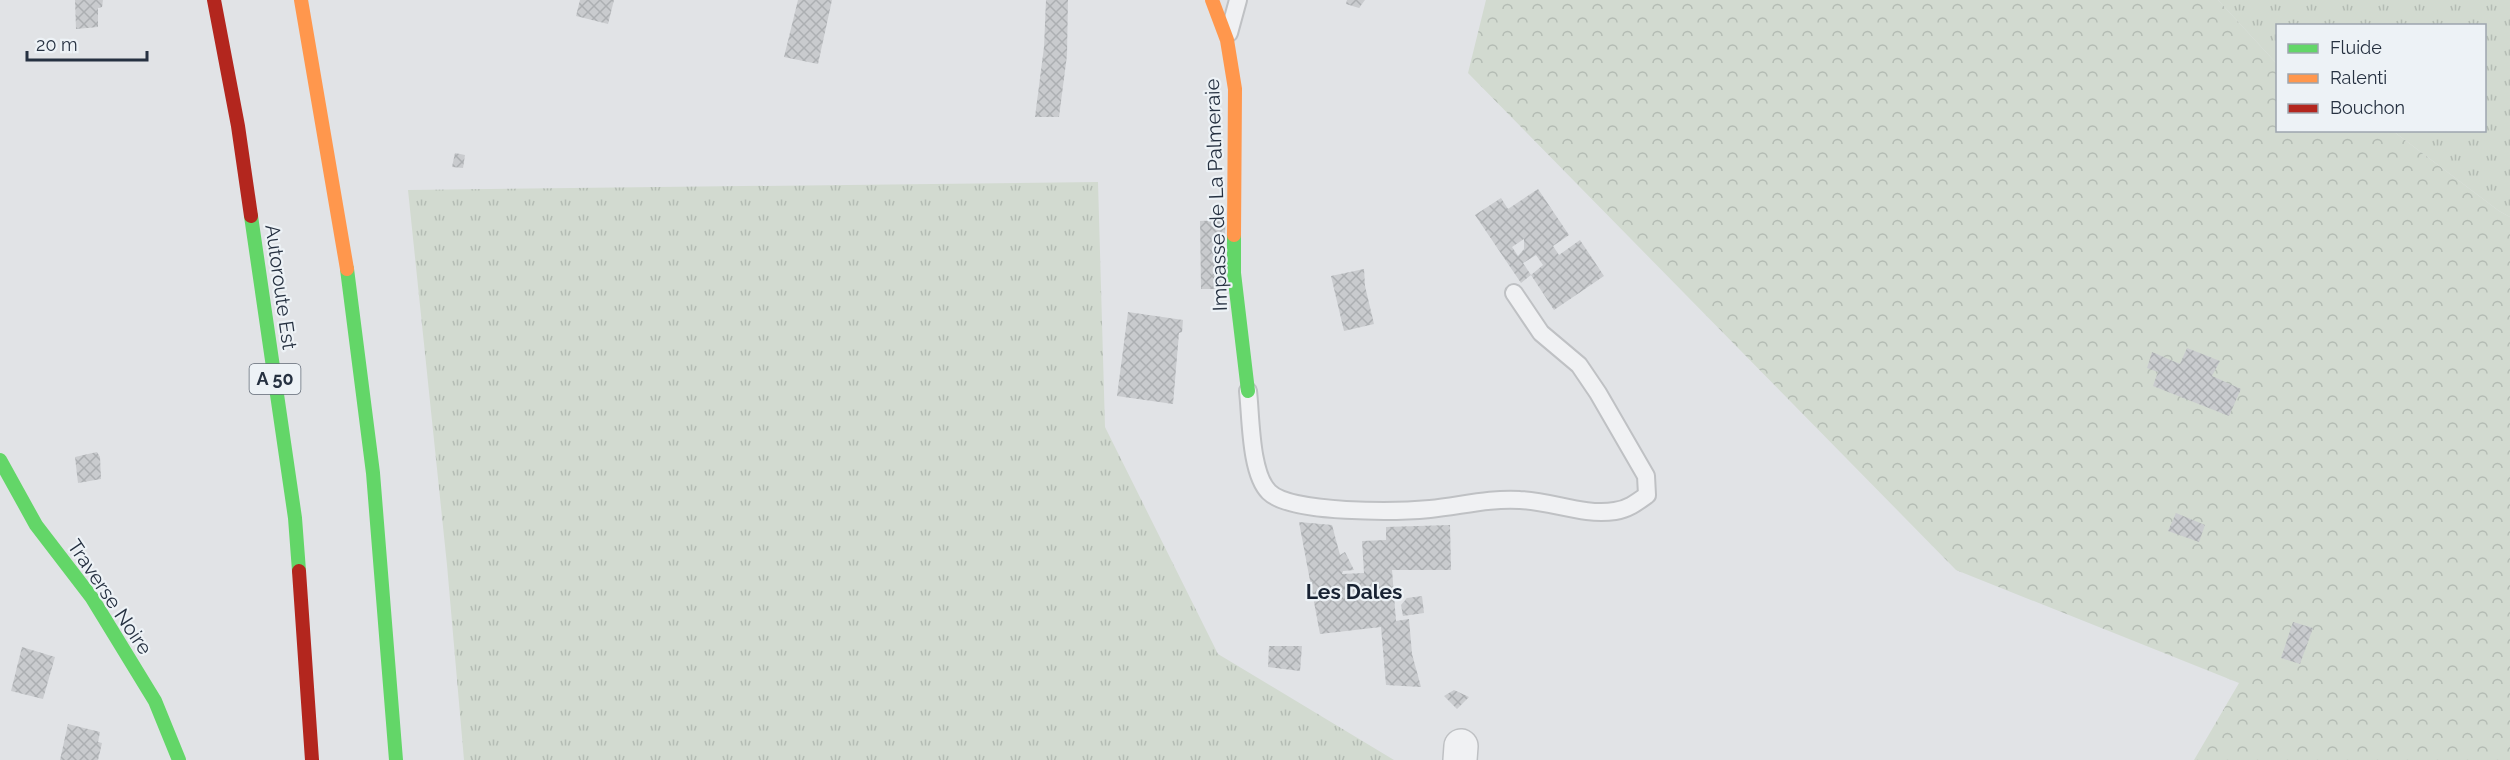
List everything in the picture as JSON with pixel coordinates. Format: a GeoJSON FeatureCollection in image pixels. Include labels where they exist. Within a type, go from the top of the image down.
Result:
{"type":"FeatureCollection","features":[{"type":"Feature","properties":{"kind":"main road","name":"Autoroute Est"},"geometry":{"type":"LineString","coordinates":[[214,0],[238,126],[294,518],[312,760]]}},
{"type":"Feature","properties":{"kind":"main road"},"geometry":{"type":"LineString","coordinates":[[301,0],[345,238],[385,584],[396,760]]}},
{"type":"Feature","properties":{"kind":"main road","name":"Impasse de La Palmeraie"},"geometry":{"type":"LineString","coordinates":[[1212,0],[1227,40],[1234,89],[1234,273],[1248,391]]}},
{"type":"Feature","properties":{"kind":"main road","name":"Traverse Noire"},"geometry":{"type":"LineString","coordinates":[[0,460],[36,525],[92,598],[155,701],[179,760]]}},
{"type":"Feature","properties":{"kind":"lane"},"geometry":{"type":"LineString","coordinates":[[1227,40],[1238,0]]}},
{"type":"Feature","properties":{"kind":"lane"},"geometry":{"type":"LineString","coordinates":[[1248,391],[1256,460],[1261,481],[1269,492],[1280,500],[1296,506],[1408,509],[1521,500],[1597,512],[1632,506],[1647,495],[1646,476],[1579,365],[1541,333],[1514,293]]}},
{"type":"Feature","properties":{"kind":"green space"},"geometry":{"type":"Polygon","coordinates":[[[1486,0],[2218,0],[2276,63],[2276,132],[2394,132],[2510,217],[2510,760],[2194,760],[2239,683],[1956,570],[1468,73],[1486,0]]]}},
{"type":"Feature","properties":{"kind":"green space"},"geometry":{"type":"Polygon","coordinates":[[[2218,0],[2510,0],[2510,217],[2394,132],[2486,132],[2486,24],[2276,24],[2276,63],[2218,0]]]}},
{"type":"Feature","properties":{"kind":"green space"},"geometry":{"type":"Polygon","coordinates":[[[1098,182],[1105,427],[1218,654],[1394,760],[464,760],[447,565],[408,190],[1098,182]]]}},
{"type":"Feature","properties":{"kind":"building"},"geometry":{"type":"Polygon","coordinates":[[[75,0],[103,0],[102,7],[98,8],[98,27],[76,29],[75,0]]]}},
{"type":"Feature","properties":{"kind":"building"},"geometry":{"type":"Polygon","coordinates":[[[580,0],[614,0],[608,24],[576,16],[580,0]]]}},
{"type":"Feature","properties":{"kind":"building"},"geometry":{"type":"Polygon","coordinates":[[[798,0],[832,0],[818,64],[784,57],[798,0]]]}},
{"type":"Feature","properties":{"kind":"building"},"geometry":{"type":"Polygon","coordinates":[[[1046,0],[1068,0],[1067,55],[1059,117],[1035,117],[1044,47],[1046,0]]]}},
{"type":"Feature","properties":{"kind":"building"},"geometry":{"type":"Polygon","coordinates":[[[1347,0],[1365,0],[1359,8],[1346,4],[1347,0]]]}},
{"type":"Feature","properties":{"kind":"building"},"geometry":{"type":"Polygon","coordinates":[[[455,153],[465,155],[463,168],[452,167],[455,153]]]}},
{"type":"Feature","properties":{"kind":"building"},"geometry":{"type":"Polygon","coordinates":[[[1538,189],[1569,235],[1553,246],[1559,255],[1580,240],[1604,276],[1554,310],[1531,275],[1521,283],[1475,215],[1501,198],[1508,209],[1538,189]],[[1524,239],[1512,247],[1518,256],[1524,249],[1524,239]],[[1536,255],[1523,263],[1531,275],[1543,265],[1536,255]]]}},
{"type":"Feature","properties":{"kind":"building"},"geometry":{"type":"Polygon","coordinates":[[[1226,220],[1220,289],[1201,289],[1200,221],[1226,220]]]}},
{"type":"Feature","properties":{"kind":"building"},"geometry":{"type":"Polygon","coordinates":[[[1364,269],[1365,286],[1374,324],[1344,331],[1331,276],[1364,269]]]}},
{"type":"Feature","properties":{"kind":"building"},"geometry":{"type":"Polygon","coordinates":[[[1128,312],[1183,320],[1182,332],[1179,333],[1173,404],[1117,396],[1128,312]]]}},
{"type":"Feature","properties":{"kind":"building"},"geometry":{"type":"Polygon","coordinates":[[[2187,348],[2220,361],[2212,376],[2241,389],[2229,416],[2153,386],[2158,372],[2147,368],[2152,352],[2180,364],[2187,348]]]}},
{"type":"Feature","properties":{"kind":"building"},"geometry":{"type":"Polygon","coordinates":[[[97,452],[100,457],[101,479],[78,483],[75,457],[97,452]]]}},
{"type":"Feature","properties":{"kind":"building"},"geometry":{"type":"Polygon","coordinates":[[[2176,513],[2205,525],[2199,542],[2168,531],[2176,513]]]}},
{"type":"Feature","properties":{"kind":"building"},"geometry":{"type":"Polygon","coordinates":[[[1299,522],[1332,525],[1340,555],[1345,552],[1354,570],[1343,571],[1342,574],[1364,573],[1362,541],[1386,540],[1386,527],[1450,525],[1451,570],[1392,570],[1396,621],[1409,619],[1412,654],[1421,687],[1386,685],[1381,627],[1320,634],[1299,522]]]}},
{"type":"Feature","properties":{"kind":"building"},"geometry":{"type":"Polygon","coordinates":[[[1422,596],[1424,613],[1403,616],[1401,605],[1407,598],[1422,596]]]}},
{"type":"Feature","properties":{"kind":"building"},"geometry":{"type":"Polygon","coordinates":[[[2293,622],[2313,628],[2300,664],[2281,658],[2293,622]]]}},
{"type":"Feature","properties":{"kind":"building"},"geometry":{"type":"Polygon","coordinates":[[[1269,646],[1302,646],[1300,671],[1268,667],[1269,646]]]}},
{"type":"Feature","properties":{"kind":"building"},"geometry":{"type":"Polygon","coordinates":[[[22,647],[55,657],[43,699],[11,691],[22,647]]]}},
{"type":"Feature","properties":{"kind":"building"},"geometry":{"type":"Polygon","coordinates":[[[1454,690],[1469,697],[1457,709],[1444,696],[1454,690]]]}},
{"type":"Feature","properties":{"kind":"building"},"geometry":{"type":"Polygon","coordinates":[[[68,724],[100,732],[98,742],[102,743],[98,760],[60,760],[68,724]]]}},
{"type":"Feature","properties":{"kind":"traffic: fast"},"geometry":{"type":"LineString","coordinates":[[251,216],[295,518],[299,571]]}},
{"type":"Feature","properties":{"kind":"traffic: fast"},"geometry":{"type":"LineString","coordinates":[[1234,235],[1234,273],[1248,391]]}},
{"type":"Feature","properties":{"kind":"traffic: fast"},"geometry":{"type":"LineString","coordinates":[[347,269],[373,473],[396,760]]}},
{"type":"Feature","properties":{"kind":"traffic: fast"},"geometry":{"type":"LineString","coordinates":[[0,460],[36,525],[92,598],[155,701],[179,760]]}},
{"type":"Feature","properties":{"kind":"traffic: slow"},"geometry":{"type":"LineString","coordinates":[[301,0],[347,269]]}},
{"type":"Feature","properties":{"kind":"traffic: slow"},"geometry":{"type":"LineString","coordinates":[[1212,0],[1227,40],[1235,89],[1234,235]]}},
{"type":"Feature","properties":{"kind":"traffic: jam"},"geometry":{"type":"LineString","coordinates":[[214,0],[238,126],[251,216]]}},
{"type":"Feature","properties":{"kind":"traffic: jam"},"geometry":{"type":"LineString","coordinates":[[299,571],[312,760]]}},
{"type":"Feature","properties":{"kind":"district","name":"Les Dales"},"geometry":{"type":"Point","coordinates":[1354,592]}}]}
